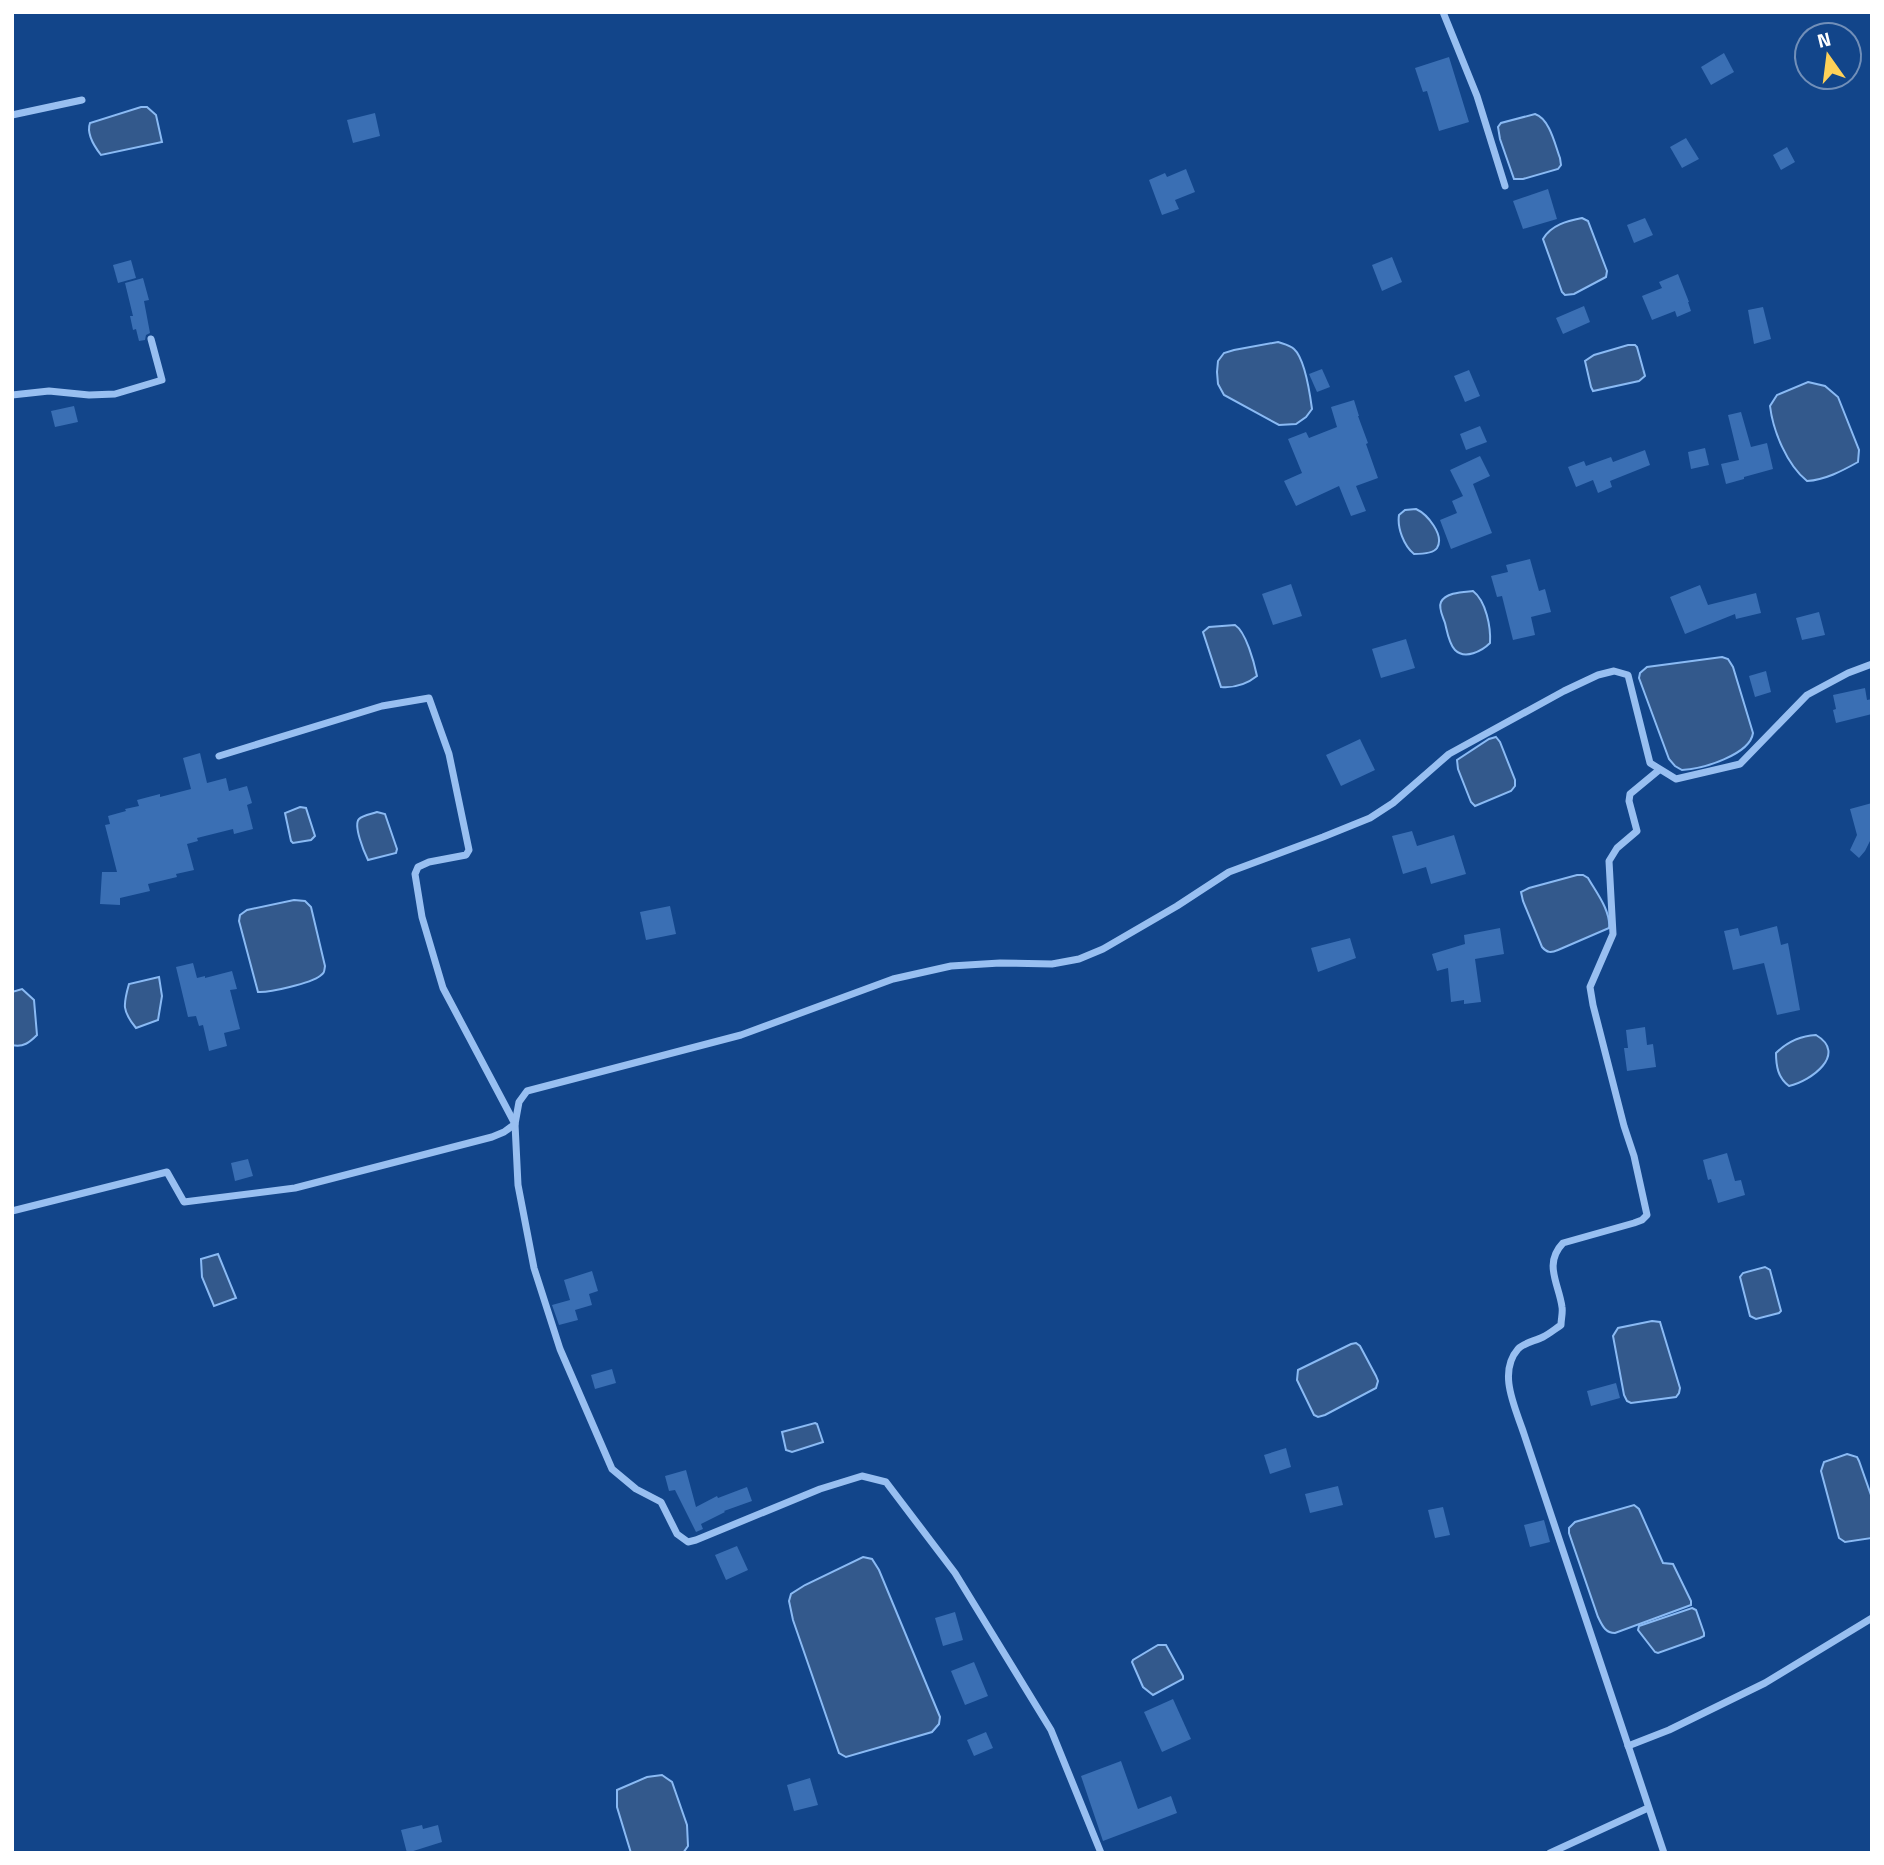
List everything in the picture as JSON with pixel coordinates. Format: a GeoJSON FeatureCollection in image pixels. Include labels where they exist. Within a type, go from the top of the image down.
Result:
{"type":"FeatureCollection","features":[{"type":"Feature","properties":{"kind":"street"},"geometry":{"type":"LineString","coordinates":[[1443,12],[1477,96],[1505,186]]}},
{"type":"Feature","properties":{"kind":"street"},"geometry":{"type":"LineString","coordinates":[[12,115],[82,100]]}},
{"type":"Feature","properties":{"kind":"street"},"geometry":{"type":"LineString","coordinates":[[12,395],[49,391],[89,395],[115,394],[162,380],[151,339]]}},
{"type":"Feature","properties":{"kind":"street"},"geometry":{"type":"LineString","coordinates":[[1101,1853],[1051,1730],[955,1573],[886,1482],[863,1476],[776,1506],[688,1542],[677,1534],[661,1502],[636,1489],[612,1469],[560,1349],[534,1268],[518,1185],[515,1124],[519,1102],[527,1091],[741,1035],[893,979],[951,966],[1052,964],[1079,959],[1103,949],[1229,872],[1370,818],[1393,803],[1449,754],[1598,675],[1614,671],[1628,675],[1650,763],[1676,779],[1740,764],[1807,695],[1848,673],[1872,664]]}},
{"type":"Feature","properties":{"kind":"street"},"geometry":{"type":"LineString","coordinates":[[219,756],[382,706],[429,698],[449,754],[469,850],[466,855],[429,862],[418,867],[415,874],[422,917],[443,988],[515,1124]]}},
{"type":"Feature","properties":{"kind":"street"},"geometry":{"type":"LineString","coordinates":[[1659,770],[1630,794],[1629,801],[1637,831],[1618,848],[1609,862],[1613,934],[1590,987],[1647,1215],[1634,1223],[1563,1243],[1556,1250],[1552,1267],[1562,1309],[1561,1325],[1546,1336],[1519,1348],[1508,1374],[1520,1423],[1664,1853]]}},
{"type":"Feature","properties":{"kind":"street"},"geometry":{"type":"LineString","coordinates":[[12,1211],[167,1172],[184,1202],[295,1188],[492,1138],[515,1124]]}},
{"type":"Feature","properties":{"kind":"street"},"geometry":{"type":"LineString","coordinates":[[1628,1746],[1669,1730],[1765,1683],[1872,1618]]}},
{"type":"Feature","properties":{"kind":"street"},"geometry":{"type":"LineString","coordinates":[[1550,1853],[1648,1808]]}},
{"type":"Feature","properties":{"kind":"water"},"geometry":{"type":"Polygon","coordinates":[[[147,107],[156,115],[162,142],[101,155],[90,136],[90,123],[147,107]]]}},
{"type":"Feature","properties":{"kind":"water"},"geometry":{"type":"Polygon","coordinates":[[[1535,114],[1545,121],[1561,165],[1558,169],[1514,179],[1498,127],[1501,123],[1535,114]]]}},
{"type":"Feature","properties":{"kind":"water"},"geometry":{"type":"Polygon","coordinates":[[[1582,218],[1588,221],[1607,271],[1606,277],[1574,294],[1565,295],[1543,239],[1555,227],[1582,218]]]}},
{"type":"Feature","properties":{"kind":"water"},"geometry":{"type":"Polygon","coordinates":[[[1278,342],[1294,349],[1298,354],[1306,377],[1312,409],[1296,424],[1279,425],[1224,395],[1218,384],[1218,361],[1224,353],[1278,342]]]}},
{"type":"Feature","properties":{"kind":"water"},"geometry":{"type":"Polygon","coordinates":[[[1628,345],[1637,347],[1645,376],[1639,381],[1593,391],[1585,361],[1594,355],[1628,345]]]}},
{"type":"Feature","properties":{"kind":"water"},"geometry":{"type":"Polygon","coordinates":[[[1808,382],[1825,386],[1838,397],[1859,450],[1858,462],[1827,477],[1807,481],[1793,466],[1782,447],[1770,406],[1777,395],[1808,382]]]}},
{"type":"Feature","properties":{"kind":"water"},"geometry":{"type":"Polygon","coordinates":[[[1416,509],[1430,520],[1439,537],[1437,548],[1430,553],[1414,554],[1404,542],[1400,531],[1399,515],[1405,510],[1416,509]]]}},
{"type":"Feature","properties":{"kind":"water"},"geometry":{"type":"Polygon","coordinates":[[[1473,591],[1478,595],[1487,615],[1490,643],[1483,649],[1464,654],[1455,650],[1451,644],[1440,604],[1451,594],[1473,591]]]}},
{"type":"Feature","properties":{"kind":"water"},"geometry":{"type":"Polygon","coordinates":[[[1235,625],[1246,641],[1257,676],[1240,685],[1221,687],[1203,632],[1209,627],[1235,625]]]}},
{"type":"Feature","properties":{"kind":"water"},"geometry":{"type":"Polygon","coordinates":[[[1722,657],[1728,659],[1733,667],[1753,733],[1750,741],[1734,754],[1712,764],[1682,770],[1669,759],[1639,678],[1640,673],[1647,667],[1722,657]]]}},
{"type":"Feature","properties":{"kind":"water"},"geometry":{"type":"Polygon","coordinates":[[[1496,737],[1515,780],[1515,786],[1511,791],[1475,806],[1458,769],[1457,760],[1496,737]]]}},
{"type":"Feature","properties":{"kind":"water"},"geometry":{"type":"Polygon","coordinates":[[[300,807],[306,808],[315,836],[311,840],[293,843],[285,813],[300,807]]]}},
{"type":"Feature","properties":{"kind":"water"},"geometry":{"type":"Polygon","coordinates":[[[377,812],[385,814],[397,849],[396,853],[368,860],[357,827],[363,816],[377,812]]]}},
{"type":"Feature","properties":{"kind":"water"},"geometry":{"type":"Polygon","coordinates":[[[1577,875],[1588,878],[1599,895],[1608,915],[1609,928],[1556,951],[1547,951],[1542,947],[1521,892],[1577,875]]]}},
{"type":"Feature","properties":{"kind":"water"},"geometry":{"type":"Polygon","coordinates":[[[294,900],[305,901],[311,907],[325,966],[324,972],[315,979],[299,984],[258,992],[239,921],[240,915],[247,910],[294,900]]]}},
{"type":"Feature","properties":{"kind":"water"},"geometry":{"type":"Polygon","coordinates":[[[159,977],[162,996],[158,1020],[136,1028],[125,1008],[129,984],[159,977]]]}},
{"type":"Feature","properties":{"kind":"water"},"geometry":{"type":"Polygon","coordinates":[[[22,989],[34,1000],[37,1035],[26,1044],[16,1046],[12,1045],[12,992],[22,989]]]}},
{"type":"Feature","properties":{"kind":"water"},"geometry":{"type":"Polygon","coordinates":[[[1816,1035],[1825,1042],[1828,1050],[1823,1066],[1807,1079],[1789,1086],[1778,1071],[1776,1053],[1795,1040],[1816,1035]]]}},
{"type":"Feature","properties":{"kind":"water"},"geometry":{"type":"Polygon","coordinates":[[[218,1254],[236,1298],[214,1306],[202,1277],[201,1259],[218,1254]]]}},
{"type":"Feature","properties":{"kind":"water"},"geometry":{"type":"Polygon","coordinates":[[[1765,1267],[1770,1270],[1781,1311],[1756,1319],[1750,1316],[1740,1277],[1743,1273],[1765,1267]]]}},
{"type":"Feature","properties":{"kind":"water"},"geometry":{"type":"Polygon","coordinates":[[[1652,1321],[1660,1322],[1680,1388],[1679,1393],[1676,1397],[1631,1403],[1624,1395],[1613,1336],[1618,1328],[1652,1321]]]}},
{"type":"Feature","properties":{"kind":"water"},"geometry":{"type":"Polygon","coordinates":[[[1356,1343],[1376,1376],[1376,1388],[1325,1415],[1314,1415],[1297,1380],[1298,1370],[1356,1343]]]}},
{"type":"Feature","properties":{"kind":"water"},"geometry":{"type":"Polygon","coordinates":[[[815,1423],[823,1442],[792,1452],[786,1450],[782,1432],[815,1423]]]}},
{"type":"Feature","properties":{"kind":"water"},"geometry":{"type":"Polygon","coordinates":[[[1847,1454],[1857,1457],[1872,1498],[1872,1538],[1845,1542],[1839,1538],[1821,1471],[1824,1462],[1847,1454]]]}},
{"type":"Feature","properties":{"kind":"water"},"geometry":{"type":"Polygon","coordinates":[[[1634,1505],[1639,1509],[1663,1563],[1673,1564],[1691,1605],[1612,1633],[1604,1628],[1598,1617],[1569,1528],[1575,1522],[1634,1505]]]}},
{"type":"Feature","properties":{"kind":"water"},"geometry":{"type":"Polygon","coordinates":[[[863,1557],[872,1559],[879,1570],[940,1717],[939,1724],[932,1732],[846,1757],[839,1753],[793,1620],[789,1601],[791,1594],[805,1585],[863,1557]]]}},
{"type":"Feature","properties":{"kind":"water"},"geometry":{"type":"Polygon","coordinates":[[[1692,1608],[1696,1610],[1704,1633],[1700,1638],[1658,1653],[1638,1630],[1639,1626],[1692,1608]]]}},
{"type":"Feature","properties":{"kind":"water"},"geometry":{"type":"Polygon","coordinates":[[[1158,1645],[1166,1645],[1183,1679],[1153,1695],[1143,1687],[1132,1662],[1158,1645]]]}},
{"type":"Feature","properties":{"kind":"water"},"geometry":{"type":"Polygon","coordinates":[[[662,1775],[672,1782],[687,1825],[688,1846],[683,1853],[631,1853],[617,1807],[617,1790],[647,1777],[662,1775]]]}},
{"type":"Feature","properties":{"kind":"building"},"geometry":{"type":"Polygon","coordinates":[[[1724,53],[1734,72],[1711,85],[1701,67],[1724,53]]]}},
{"type":"Feature","properties":{"kind":"building"},"geometry":{"type":"Polygon","coordinates":[[[1449,57],[1469,122],[1439,131],[1427,91],[1423,92],[1415,68],[1449,57]]]}},
{"type":"Feature","properties":{"kind":"building"},"geometry":{"type":"Polygon","coordinates":[[[375,113],[380,136],[353,143],[347,120],[375,113]]]}},
{"type":"Feature","properties":{"kind":"building"},"geometry":{"type":"Polygon","coordinates":[[[1686,138],[1699,159],[1682,168],[1670,147],[1686,138]]]}},
{"type":"Feature","properties":{"kind":"building"},"geometry":{"type":"Polygon","coordinates":[[[1787,147],[1795,162],[1781,170],[1773,155],[1787,147]]]}},
{"type":"Feature","properties":{"kind":"building"},"geometry":{"type":"Polygon","coordinates":[[[1186,169],[1195,192],[1175,200],[1179,209],[1162,215],[1149,180],[1165,173],[1167,177],[1186,169]]]}},
{"type":"Feature","properties":{"kind":"building"},"geometry":{"type":"Polygon","coordinates":[[[1548,189],[1557,219],[1523,229],[1513,201],[1548,189]]]}},
{"type":"Feature","properties":{"kind":"building"},"geometry":{"type":"Polygon","coordinates":[[[1645,218],[1653,235],[1634,243],[1627,225],[1645,218]]]}},
{"type":"Feature","properties":{"kind":"building"},"geometry":{"type":"Polygon","coordinates":[[[1392,257],[1402,282],[1382,291],[1372,265],[1392,257]]]}},
{"type":"Feature","properties":{"kind":"building"},"geometry":{"type":"Polygon","coordinates":[[[131,260],[136,278],[118,283],[113,265],[131,260]]]}},
{"type":"Feature","properties":{"kind":"building"},"geometry":{"type":"Polygon","coordinates":[[[1678,274],[1691,311],[1677,317],[1675,311],[1652,320],[1642,296],[1662,288],[1659,282],[1678,274]]]}},
{"type":"Feature","properties":{"kind":"building"},"geometry":{"type":"Polygon","coordinates":[[[143,278],[149,300],[144,301],[150,333],[145,340],[139,341],[136,329],[133,330],[130,316],[133,316],[125,283],[143,278]]]}},
{"type":"Feature","properties":{"kind":"building"},"geometry":{"type":"Polygon","coordinates":[[[1584,306],[1590,322],[1563,334],[1556,318],[1584,306]]]}},
{"type":"Feature","properties":{"kind":"building"},"geometry":{"type":"Polygon","coordinates":[[[1763,307],[1771,339],[1754,344],[1748,310],[1763,307]]]}},
{"type":"Feature","properties":{"kind":"building"},"geometry":{"type":"Polygon","coordinates":[[[1322,369],[1330,387],[1317,392],[1309,374],[1322,369]]]}},
{"type":"Feature","properties":{"kind":"building"},"geometry":{"type":"Polygon","coordinates":[[[1469,370],[1480,396],[1465,402],[1454,376],[1469,370]]]}},
{"type":"Feature","properties":{"kind":"building"},"geometry":{"type":"Polygon","coordinates":[[[1354,400],[1378,478],[1356,486],[1366,511],[1351,516],[1339,486],[1296,506],[1284,481],[1302,473],[1288,439],[1306,432],[1309,438],[1337,427],[1331,407],[1354,400]]]}},
{"type":"Feature","properties":{"kind":"building"},"geometry":{"type":"Polygon","coordinates":[[[74,406],[78,422],[55,427],[51,411],[74,406]]]}},
{"type":"Feature","properties":{"kind":"building"},"geometry":{"type":"Polygon","coordinates":[[[1741,412],[1751,447],[1767,443],[1773,469],[1726,484],[1721,464],[1739,460],[1728,415],[1741,412]]]}},
{"type":"Feature","properties":{"kind":"building"},"geometry":{"type":"Polygon","coordinates":[[[1480,426],[1487,442],[1466,450],[1460,434],[1480,426]]]}},
{"type":"Feature","properties":{"kind":"building"},"geometry":{"type":"Polygon","coordinates":[[[1705,448],[1709,465],[1691,469],[1688,452],[1705,448]]]}},
{"type":"Feature","properties":{"kind":"building"},"geometry":{"type":"Polygon","coordinates":[[[1645,450],[1650,465],[1610,481],[1612,487],[1598,493],[1593,480],[1576,487],[1568,467],[1584,461],[1586,466],[1611,457],[1613,462],[1645,450]]]}},
{"type":"Feature","properties":{"kind":"building"},"geometry":{"type":"Polygon","coordinates":[[[1480,456],[1490,476],[1473,484],[1492,533],[1451,549],[1440,520],[1457,513],[1452,501],[1463,496],[1450,470],[1480,456]]]}},
{"type":"Feature","properties":{"kind":"building"},"geometry":{"type":"Polygon","coordinates":[[[1530,559],[1539,591],[1545,589],[1551,612],[1531,617],[1535,635],[1513,640],[1502,596],[1497,597],[1491,576],[1508,572],[1506,565],[1530,559]]]}},
{"type":"Feature","properties":{"kind":"building"},"geometry":{"type":"Polygon","coordinates":[[[1291,584],[1302,616],[1273,625],[1262,594],[1291,584]]]}},
{"type":"Feature","properties":{"kind":"building"},"geometry":{"type":"Polygon","coordinates":[[[1700,585],[1708,605],[1756,593],[1761,613],[1736,619],[1735,614],[1685,634],[1670,597],[1700,585]]]}},
{"type":"Feature","properties":{"kind":"building"},"geometry":{"type":"Polygon","coordinates":[[[1819,612],[1825,635],[1802,640],[1796,618],[1819,612]]]}},
{"type":"Feature","properties":{"kind":"building"},"geometry":{"type":"Polygon","coordinates":[[[1406,639],[1415,668],[1381,678],[1372,649],[1406,639]]]}},
{"type":"Feature","properties":{"kind":"building"},"geometry":{"type":"Polygon","coordinates":[[[1766,671],[1771,692],[1755,697],[1749,676],[1766,671]]]}},
{"type":"Feature","properties":{"kind":"building"},"geometry":{"type":"Polygon","coordinates":[[[1865,688],[1867,700],[1872,699],[1872,714],[1836,723],[1833,695],[1865,688]]]}},
{"type":"Feature","properties":{"kind":"building"},"geometry":{"type":"Polygon","coordinates":[[[1360,739],[1375,770],[1341,786],[1326,755],[1360,739]]]}},
{"type":"Feature","properties":{"kind":"building"},"geometry":{"type":"Polygon","coordinates":[[[200,753],[207,783],[226,778],[229,791],[247,786],[252,803],[247,805],[253,829],[234,834],[233,829],[197,838],[198,841],[187,844],[194,870],[148,884],[150,891],[120,898],[120,905],[100,904],[102,872],[117,872],[105,825],[110,824],[108,816],[139,806],[137,800],[191,789],[183,758],[200,753]]]}},
{"type":"Feature","properties":{"kind":"building"},"geometry":{"type":"Polygon","coordinates":[[[1872,803],[1872,837],[1859,858],[1850,850],[1857,835],[1850,809],[1872,803]]]}},
{"type":"Feature","properties":{"kind":"building"},"geometry":{"type":"Polygon","coordinates":[[[1412,831],[1417,846],[1454,835],[1466,874],[1431,884],[1426,867],[1403,874],[1392,836],[1412,831]]]}},
{"type":"Feature","properties":{"kind":"building"},"geometry":{"type":"Polygon","coordinates":[[[670,906],[676,934],[646,940],[640,912],[670,906]]]}},
{"type":"Feature","properties":{"kind":"building"},"geometry":{"type":"Polygon","coordinates":[[[1777,926],[1781,945],[1788,943],[1800,1010],[1777,1015],[1764,963],[1733,970],[1724,931],[1738,928],[1740,936],[1777,926]]]}},
{"type":"Feature","properties":{"kind":"building"},"geometry":{"type":"Polygon","coordinates":[[[1500,928],[1504,954],[1475,959],[1481,1002],[1451,1002],[1448,968],[1437,971],[1432,954],[1465,944],[1464,935],[1500,928]]]}},
{"type":"Feature","properties":{"kind":"building"},"geometry":{"type":"Polygon","coordinates":[[[1350,938],[1356,958],[1318,972],[1311,948],[1350,938]]]}},
{"type":"Feature","properties":{"kind":"building"},"geometry":{"type":"Polygon","coordinates":[[[193,963],[197,978],[232,971],[237,989],[230,990],[240,1029],[224,1033],[227,1046],[209,1051],[203,1025],[199,1026],[196,1016],[188,1017],[176,967],[193,963]]]}},
{"type":"Feature","properties":{"kind":"building"},"geometry":{"type":"Polygon","coordinates":[[[1645,1027],[1647,1045],[1653,1044],[1656,1067],[1627,1071],[1624,1048],[1628,1048],[1626,1030],[1645,1027]]]}},
{"type":"Feature","properties":{"kind":"building"},"geometry":{"type":"Polygon","coordinates":[[[1727,1153],[1735,1181],[1741,1180],[1745,1195],[1718,1203],[1703,1160],[1727,1153]]]}},
{"type":"Feature","properties":{"kind":"building"},"geometry":{"type":"Polygon","coordinates":[[[248,1159],[253,1176],[235,1181],[231,1163],[248,1159]]]}},
{"type":"Feature","properties":{"kind":"building"},"geometry":{"type":"Polygon","coordinates":[[[592,1271],[598,1291],[589,1294],[592,1305],[575,1310],[578,1320],[559,1325],[552,1305],[570,1300],[564,1280],[592,1271]]]}},
{"type":"Feature","properties":{"kind":"building"},"geometry":{"type":"Polygon","coordinates":[[[612,1369],[616,1383],[595,1389],[591,1375],[612,1369]]]}},
{"type":"Feature","properties":{"kind":"building"},"geometry":{"type":"Polygon","coordinates":[[[1616,1383],[1620,1398],[1591,1406],[1587,1391],[1616,1383]]]}},
{"type":"Feature","properties":{"kind":"building"},"geometry":{"type":"Polygon","coordinates":[[[1286,1448],[1291,1467],[1270,1474],[1264,1455],[1286,1448]]]}},
{"type":"Feature","properties":{"kind":"building"},"geometry":{"type":"Polygon","coordinates":[[[686,1470],[696,1507],[717,1496],[718,1498],[747,1487],[752,1501],[724,1511],[701,1524],[703,1529],[696,1532],[675,1490],[669,1491],[665,1476],[686,1470]]]}},
{"type":"Feature","properties":{"kind":"building"},"geometry":{"type":"Polygon","coordinates":[[[1338,1486],[1343,1505],[1310,1513],[1305,1494],[1338,1486]]]}},
{"type":"Feature","properties":{"kind":"building"},"geometry":{"type":"Polygon","coordinates":[[[1443,1507],[1450,1535],[1435,1538],[1428,1510],[1443,1507]]]}},
{"type":"Feature","properties":{"kind":"building"},"geometry":{"type":"Polygon","coordinates":[[[1544,1520],[1550,1542],[1530,1547],[1524,1525],[1544,1520]]]}},
{"type":"Feature","properties":{"kind":"building"},"geometry":{"type":"Polygon","coordinates":[[[737,1546],[748,1570],[726,1580],[715,1555],[737,1546]]]}},
{"type":"Feature","properties":{"kind":"building"},"geometry":{"type":"Polygon","coordinates":[[[955,1612],[963,1640],[943,1646],[935,1618],[955,1612]]]}},
{"type":"Feature","properties":{"kind":"building"},"geometry":{"type":"Polygon","coordinates":[[[974,1662],[988,1696],[965,1705],[951,1671],[974,1662]]]}},
{"type":"Feature","properties":{"kind":"building"},"geometry":{"type":"Polygon","coordinates":[[[1173,1699],[1191,1739],[1162,1752],[1144,1712],[1173,1699]]]}},
{"type":"Feature","properties":{"kind":"building"},"geometry":{"type":"Polygon","coordinates":[[[986,1732],[993,1748],[974,1756],[967,1740],[986,1732]]]}},
{"type":"Feature","properties":{"kind":"building"},"geometry":{"type":"Polygon","coordinates":[[[1121,1761],[1138,1809],[1171,1796],[1177,1813],[1103,1841],[1081,1776],[1121,1761]]]}},
{"type":"Feature","properties":{"kind":"building"},"geometry":{"type":"Polygon","coordinates":[[[810,1778],[818,1805],[794,1811],[787,1785],[810,1778]]]}},
{"type":"Feature","properties":{"kind":"building"},"geometry":{"type":"Polygon","coordinates":[[[422,1825],[423,1829],[438,1825],[442,1842],[407,1853],[401,1830],[422,1825]]]}}]}
